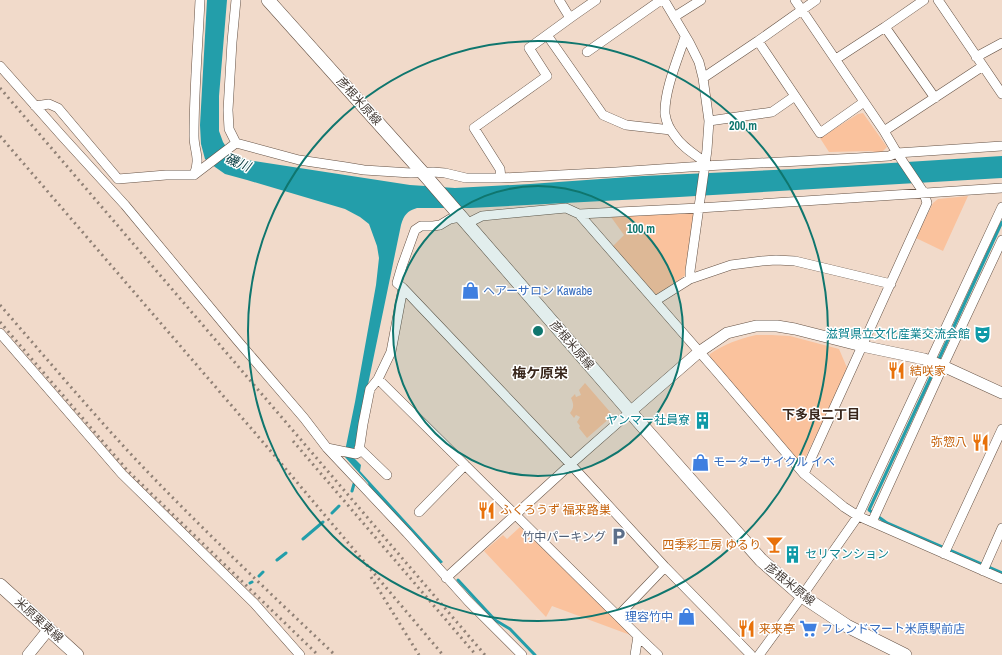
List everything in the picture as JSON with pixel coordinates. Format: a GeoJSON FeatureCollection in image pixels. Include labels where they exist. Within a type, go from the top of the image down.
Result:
{"type":"FeatureCollection","features":[{"type":"Feature","properties":{"kind":"main road","name":"彦根米原線"},"geometry":{"type":"LineString","coordinates":[[268,0],[462,218],[630,412],[761,560],[802,596],[847,626],[906,655]]}},
{"type":"Feature","properties":{"kind":"main road","name":"米原栗東線"},"geometry":{"type":"LineString","coordinates":[[0,585],[77,655]]}},
{"type":"Feature","properties":{"kind":"street"},"geometry":{"type":"LineString","coordinates":[[197,173],[196,147],[194,138],[200,0]]}},
{"type":"Feature","properties":{"kind":"street"},"geometry":{"type":"LineString","coordinates":[[234,145],[229,129],[228,110],[236,0]]}},
{"type":"Feature","properties":{"kind":"street"},"geometry":{"type":"LineString","coordinates":[[559,0],[570,18]]}},
{"type":"Feature","properties":{"kind":"street"},"geometry":{"type":"LineString","coordinates":[[501,178],[500,168],[474,128],[547,76],[529,48],[596,0]]}},
{"type":"Feature","properties":{"kind":"street"},"geometry":{"type":"LineString","coordinates":[[587,52],[663,0],[699,62],[703,78],[709,121],[707,150],[690,278]]}},
{"type":"Feature","properties":{"kind":"street"},"geometry":{"type":"LineString","coordinates":[[674,17],[701,0]]}},
{"type":"Feature","properties":{"kind":"street"},"geometry":{"type":"LineString","coordinates":[[795,0],[884,130],[898,156],[921,190],[927,203],[804,474]]}},
{"type":"Feature","properties":{"kind":"street"},"geometry":{"type":"LineString","coordinates":[[703,78],[816,0]]}},
{"type":"Feature","properties":{"kind":"street"},"geometry":{"type":"LineString","coordinates":[[836,59],[924,0]]}},
{"type":"Feature","properties":{"kind":"street"},"geometry":{"type":"LineString","coordinates":[[938,0],[1002,94]]}},
{"type":"Feature","properties":{"kind":"street"},"geometry":{"type":"LineString","coordinates":[[885,27],[936,98]]}},
{"type":"Feature","properties":{"kind":"street"},"geometry":{"type":"LineString","coordinates":[[547,35],[603,115],[626,125],[671,130]]}},
{"type":"Feature","properties":{"kind":"street"},"geometry":{"type":"LineString","coordinates":[[685,36],[666,100],[665,116],[675,137],[704,166]]}},
{"type":"Feature","properties":{"kind":"street"},"geometry":{"type":"LineString","coordinates":[[758,41],[820,133],[864,102]]}},
{"type":"Feature","properties":{"kind":"street"},"geometry":{"type":"LineString","coordinates":[[976,57],[1002,43]]}},
{"type":"Feature","properties":{"kind":"street"},"geometry":{"type":"LineString","coordinates":[[0,66],[125,205],[304,418],[327,448],[407,533],[446,578],[522,655]]}},
{"type":"Feature","properties":{"kind":"street"},"geometry":{"type":"LineString","coordinates":[[884,130],[936,98],[983,66]]}},
{"type":"Feature","properties":{"kind":"street"},"geometry":{"type":"LineString","coordinates":[[709,121],[772,112],[795,96]]}},
{"type":"Feature","properties":{"kind":"street"},"geometry":{"type":"LineString","coordinates":[[35,106],[49,104],[58,108],[118,179],[197,173],[234,145]]}},
{"type":"Feature","properties":{"kind":"street"},"geometry":{"type":"LineString","coordinates":[[234,145],[299,160],[346,167],[411,173],[425,176],[433,172],[445,173],[466,178],[501,178],[898,156],[1002,146]]}},
{"type":"Feature","properties":{"kind":"street"},"geometry":{"type":"LineString","coordinates":[[579,214],[700,203],[921,190],[1002,188]]}},
{"type":"Feature","properties":{"kind":"street"},"geometry":{"type":"LineString","coordinates":[[872,522],[1002,207]]}},
{"type":"Feature","properties":{"kind":"street"},"geometry":{"type":"LineString","coordinates":[[751,655],[665,567],[571,464],[397,283],[415,230],[422,226],[440,225],[450,219],[566,208],[579,214],[804,474],[844,507],[858,516],[946,550],[985,567],[1002,579]]}},
{"type":"Feature","properties":{"kind":"street"},"geometry":{"type":"LineString","coordinates":[[759,655],[858,516],[1002,240]]}},
{"type":"Feature","properties":{"kind":"street"},"geometry":{"type":"LineString","coordinates":[[655,301],[690,278],[730,264],[776,260],[794,261],[891,284]]}},
{"type":"Feature","properties":{"kind":"street"},"geometry":{"type":"LineString","coordinates":[[358,451],[370,389],[378,379],[391,352],[403,288]]}},
{"type":"Feature","properties":{"kind":"street"},"geometry":{"type":"LineString","coordinates":[[446,578],[630,412],[699,352],[727,333],[756,326],[777,326],[795,329],[937,364],[1002,393]]}},
{"type":"Feature","properties":{"kind":"street"},"geometry":{"type":"LineString","coordinates":[[0,333],[122,474],[254,603],[300,655]]}},
{"type":"Feature","properties":{"kind":"street"},"geometry":{"type":"LineString","coordinates":[[378,379],[658,655]]}},
{"type":"Feature","properties":{"kind":"street"},"geometry":{"type":"LineString","coordinates":[[946,550],[1002,429]]}},
{"type":"Feature","properties":{"kind":"street"},"geometry":{"type":"LineString","coordinates":[[327,448],[342,451],[358,451],[387,475]]}},
{"type":"Feature","properties":{"kind":"street"},"geometry":{"type":"LineString","coordinates":[[419,512],[465,465]]}},
{"type":"Feature","properties":{"kind":"street"},"geometry":{"type":"LineString","coordinates":[[985,567],[1002,528]]}},
{"type":"Feature","properties":{"kind":"street"},"geometry":{"type":"LineString","coordinates":[[618,616],[665,567]]}},
{"type":"Feature","properties":{"kind":"street"},"geometry":{"type":"LineString","coordinates":[[28,655],[49,629]]}},
{"type":"Feature","properties":{"kind":"street"},"geometry":{"type":"LineString","coordinates":[[635,655],[638,636]]}},
{"type":"Feature","properties":{"kind":"shaded area"},"geometry":{"type":"Polygon","coordinates":[[[863,113],[887,147],[881,153],[869,151],[829,152],[820,138],[858,114],[863,113]]]}},
{"type":"Feature","properties":{"kind":"shaded area"},"geometry":{"type":"Polygon","coordinates":[[[968,196],[943,251],[916,238],[933,203],[938,199],[968,196]]]}},
{"type":"Feature","properties":{"kind":"shaded area"},"geometry":{"type":"Polygon","coordinates":[[[694,213],[687,274],[657,295],[653,295],[611,248],[624,235],[611,217],[694,213]]]}},
{"type":"Feature","properties":{"kind":"shaded area"},"geometry":{"type":"Polygon","coordinates":[[[756,335],[790,336],[839,349],[848,370],[803,462],[799,462],[710,358],[710,354],[721,347],[756,335]]]}},
{"type":"Feature","properties":{"kind":"shaded area"},"geometry":{"type":"Polygon","coordinates":[[[585,383],[611,413],[611,417],[587,438],[579,428],[580,426],[577,422],[580,417],[576,415],[574,418],[570,413],[573,406],[571,398],[575,394],[576,397],[581,395],[579,390],[585,383]]]}},
{"type":"Feature","properties":{"kind":"shaded area"},"geometry":{"type":"Polygon","coordinates":[[[520,527],[633,636],[552,606],[546,617],[484,551],[503,535],[507,539],[520,527]]]}},
{"type":"Feature","properties":{"kind":"water","name":"磯川"},"geometry":{"type":"Polygon","coordinates":[[[207,0],[227,0],[219,96],[219,131],[223,142],[230,153],[247,160],[410,185],[455,188],[1002,156],[1002,178],[470,208],[417,208],[408,212],[401,225],[353,457],[361,465],[360,471],[443,562],[440,564],[369,487],[368,483],[344,456],[376,285],[379,258],[377,246],[369,224],[345,209],[225,174],[205,159],[201,144],[200,125],[207,0]]]}},
{"type":"Feature","properties":{"kind":"waterway"},"geometry":{"type":"LineString","coordinates":[[938,361],[1002,222]]}},
{"type":"Feature","properties":{"kind":"waterway"},"geometry":{"type":"LineString","coordinates":[[936,366],[869,510],[887,523],[1002,573]]}},
{"type":"Feature","properties":{"kind":"waterway"},"geometry":{"type":"LineString","coordinates":[[352,491],[354,484]]}},
{"type":"Feature","properties":{"kind":"waterway"},"geometry":{"type":"LineString","coordinates":[[332,513],[339,506]]}},
{"type":"Feature","properties":{"kind":"waterway"},"geometry":{"type":"LineString","coordinates":[[303,539],[323,522]]}},
{"type":"Feature","properties":{"kind":"waterway"},"geometry":{"type":"LineString","coordinates":[[277,560],[286,553]]}},
{"type":"Feature","properties":{"kind":"waterway"},"geometry":{"type":"LineString","coordinates":[[259,576],[263,572]]}},
{"type":"Feature","properties":{"kind":"waterway"},"geometry":{"type":"LineString","coordinates":[[458,580],[495,620],[510,629],[535,655]]}},
{"type":"Feature","properties":{"kind":"railway"},"geometry":{"type":"LineString","coordinates":[[0,88],[485,655]]}},
{"type":"Feature","properties":{"kind":"railway"},"geometry":{"type":"LineString","coordinates":[[0,136],[274,455],[443,655]]}},
{"type":"Feature","properties":{"kind":"railway"},"geometry":{"type":"LineString","coordinates":[[0,305],[142,466],[213,538],[335,655]]}},
{"type":"Feature","properties":{"kind":"railway"},"geometry":{"type":"LineString","coordinates":[[0,322],[128,471],[318,655]]}},
{"type":"Feature","properties":{"kind":"railway"},"geometry":{"type":"LineString","coordinates":[[293,441],[476,655]]}},
{"type":"Feature","properties":{"kind":"railway"},"geometry":{"type":"LineString","coordinates":[[371,577],[419,655]]}},
{"type":"Feature","properties":{"kind":"place","name":"ヘアーサロン Kawabe"},"geometry":{"type":"Point","coordinates":[470,291]}},
{"type":"Feature","properties":{"kind":"place","name":"滋賀県立文化産業交流会館"},"geometry":{"type":"Point","coordinates":[983,334]}},
{"type":"Feature","properties":{"kind":"place","name":"結咲家"},"geometry":{"type":"Point","coordinates":[897,371]}},
{"type":"Feature","properties":{"kind":"place","name":"ヤンマー社員寮"},"geometry":{"type":"Point","coordinates":[703,420]}},
{"type":"Feature","properties":{"kind":"place","name":"弥惣八"},"geometry":{"type":"Point","coordinates":[980,442]}},
{"type":"Feature","properties":{"kind":"place","name":"モーターサイクル イベ"},"geometry":{"type":"Point","coordinates":[700,462]}},
{"type":"Feature","properties":{"kind":"place","name":"ふくろうず 福来路巣"},"geometry":{"type":"Point","coordinates":[487,510]}},
{"type":"Feature","properties":{"kind":"place","name":"竹中パーキング"},"geometry":{"type":"Point","coordinates":[619,537]}},
{"type":"Feature","properties":{"kind":"place","name":"四季彩工房 ゆるり"},"geometry":{"type":"Point","coordinates":[774,545]}},
{"type":"Feature","properties":{"kind":"place","name":"セリマンション"},"geometry":{"type":"Point","coordinates":[792,554]}},
{"type":"Feature","properties":{"kind":"place","name":"理容竹中"},"geometry":{"type":"Point","coordinates":[686,617]}},
{"type":"Feature","properties":{"kind":"place","name":"来来亭"},"geometry":{"type":"Point","coordinates":[746,629]}},
{"type":"Feature","properties":{"kind":"place","name":"フレンドマート米原駅前店"},"geometry":{"type":"Point","coordinates":[808,629]}},
{"type":"Feature","properties":{"kind":"district","name":"梅ケ原栄"},"geometry":{"type":"Point","coordinates":[540,373]}},
{"type":"Feature","properties":{"kind":"district","name":"下多良二丁目"},"geometry":{"type":"Point","coordinates":[821,414]}}]}
